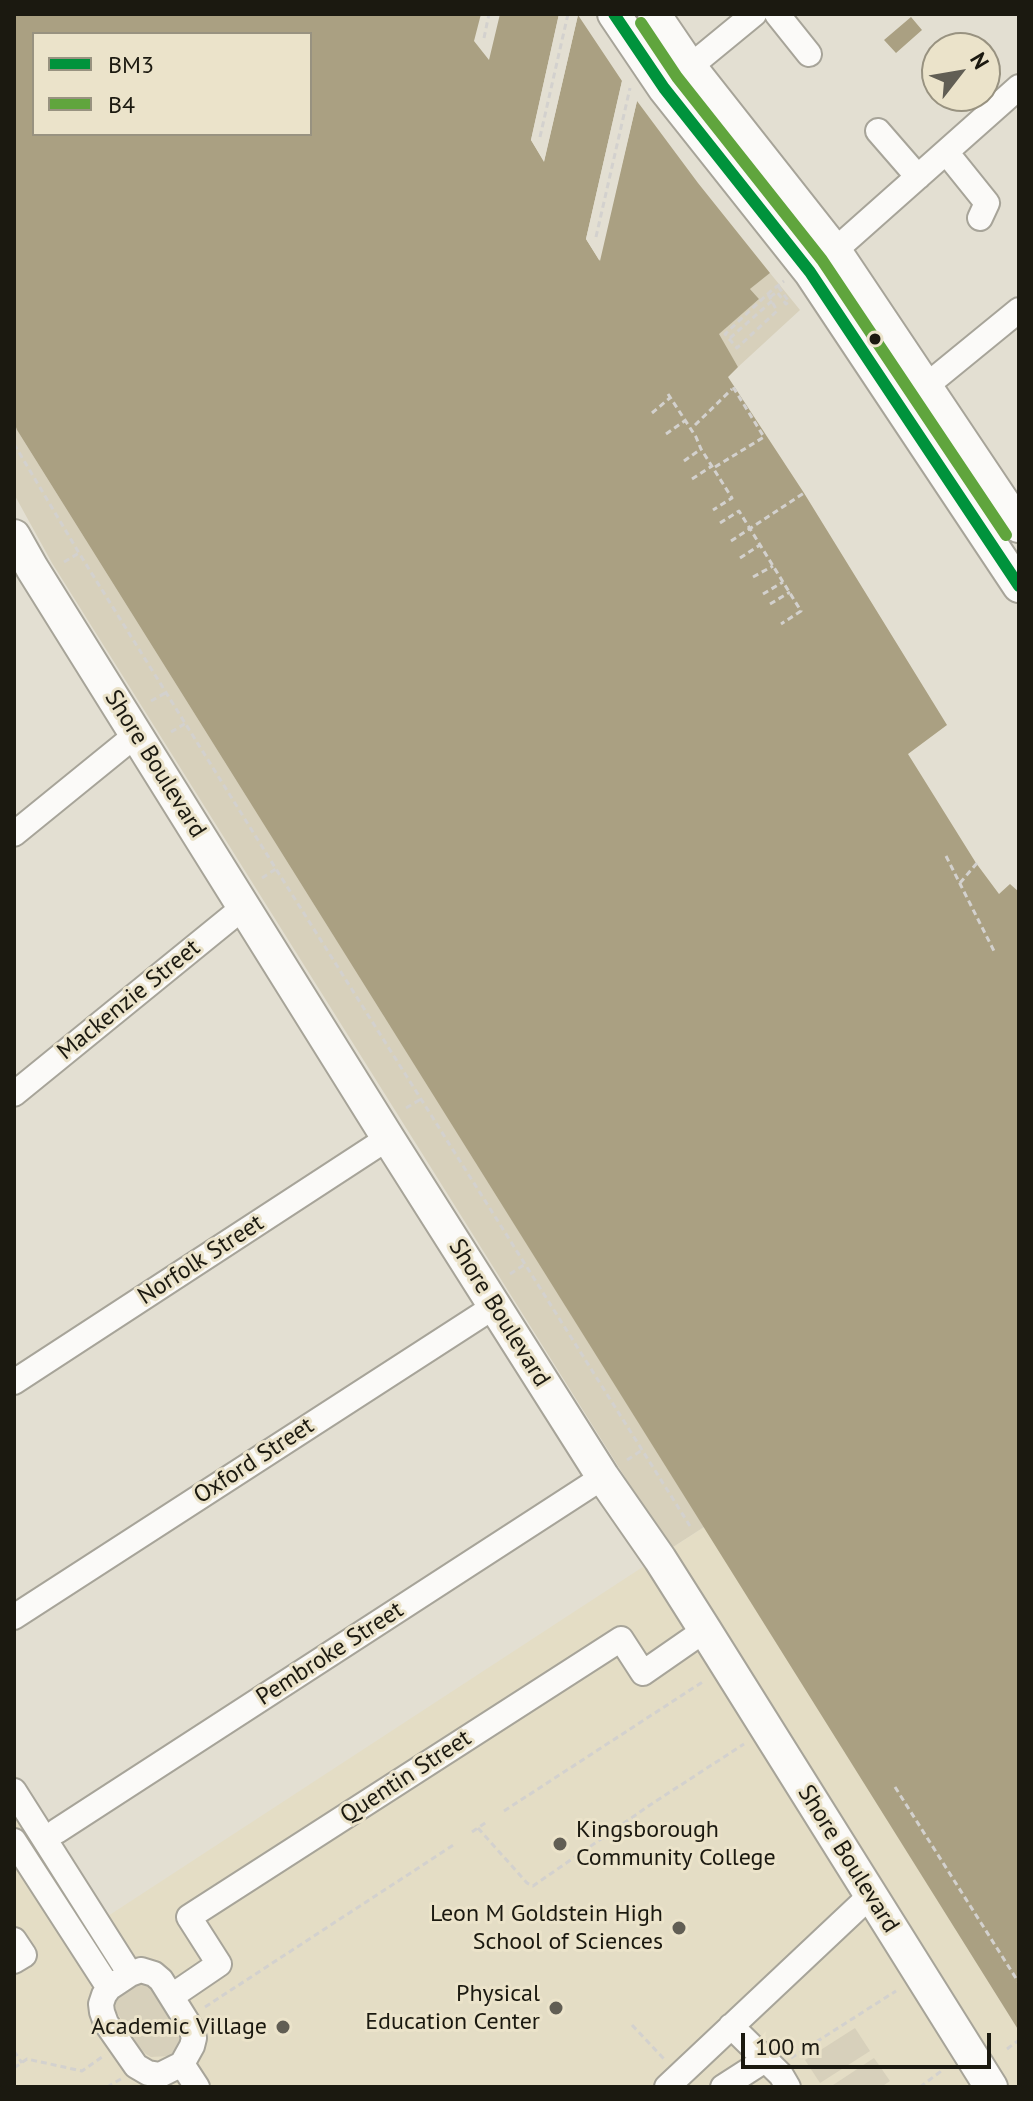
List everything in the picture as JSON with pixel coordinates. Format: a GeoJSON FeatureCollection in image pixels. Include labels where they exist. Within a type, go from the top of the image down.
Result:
{"type":"FeatureCollection","features":[{"type":"Feature","properties":{"kind":"main road"},"geometry":{"type":"LineString","coordinates":[[614,14],[797,277],[899,404],[1014,568]]}},
{"type":"Feature","properties":{"kind":"main road"},"geometry":{"type":"LineString","coordinates":[[654,14],[690,67],[835,251],[1019,526]]}},
{"type":"Feature","properties":{"kind":"main road","name":"Shore Boulevard"},"geometry":{"type":"LineString","coordinates":[[14,536],[23,575],[137,734],[495,1306],[615,1469],[660,1559],[991,2087]]}},
{"type":"Feature","properties":{"kind":"street"},"geometry":{"type":"LineString","coordinates":[[664,88],[754,14]]}},
{"type":"Feature","properties":{"kind":"street"},"geometry":{"type":"LineString","coordinates":[[777,14],[809,54]]}},
{"type":"Feature","properties":{"kind":"street"},"geometry":{"type":"LineString","coordinates":[[797,277],[835,251],[1019,87]]}},
{"type":"Feature","properties":{"kind":"street"},"geometry":{"type":"LineString","coordinates":[[878,131],[918,177]]}},
{"type":"Feature","properties":{"kind":"street"},"geometry":{"type":"LineString","coordinates":[[946,152],[987,203],[980,218]]}},
{"type":"Feature","properties":{"kind":"street"},"geometry":{"type":"LineString","coordinates":[[899,404],[926,386],[1019,310]]}},
{"type":"Feature","properties":{"kind":"street"},"geometry":{"type":"LineString","coordinates":[[14,834],[137,734]]}},
{"type":"Feature","properties":{"kind":"street","name":"Mackenzie Street"},"geometry":{"type":"LineString","coordinates":[[14,1094],[245,906]]}},
{"type":"Feature","properties":{"kind":"street","name":"Norfolk Street"},"geometry":{"type":"LineString","coordinates":[[14,1382],[388,1138]]}},
{"type":"Feature","properties":{"kind":"street","name":"Oxford Street"},"geometry":{"type":"LineString","coordinates":[[14,1617],[495,1306]]}},
{"type":"Feature","properties":{"kind":"street","name":"Pembroke Street"},"geometry":{"type":"LineString","coordinates":[[57,1831],[615,1469]]}},
{"type":"Feature","properties":{"kind":"street","name":"Quentin Street"},"geometry":{"type":"LineString","coordinates":[[172,1996],[219,1964],[189,1917],[621,1639],[643,1673],[705,1630]]}},
{"type":"Feature","properties":{"kind":"street"},"geometry":{"type":"LineString","coordinates":[[16,1797],[130,1974]]}},
{"type":"Feature","properties":{"kind":"street"},"geometry":{"type":"LineString","coordinates":[[14,1841],[109,1988]]}},
{"type":"Feature","properties":{"kind":"street"},"geometry":{"type":"LineString","coordinates":[[668,2076],[731,2026],[871,1895]]}},
{"type":"Feature","properties":{"kind":"street"},"geometry":{"type":"LineString","coordinates":[[14,1940],[24,1955],[14,1961]]}},
{"type":"Feature","properties":{"kind":"street"},"geometry":{"type":"LineString","coordinates":[[141,1970],[154,1974],[172,1996],[191,2028],[194,2038],[192,2046],[182,2064],[160,2075],[148,2073],[136,2066],[106,2023],[101,2004],[109,1988],[141,1970]]}},
{"type":"Feature","properties":{"kind":"street"},"geometry":{"type":"LineString","coordinates":[[723,2087],[776,2072],[731,2026]]}},
{"type":"Feature","properties":{"kind":"street"},"geometry":{"type":"LineString","coordinates":[[182,2064],[197,2087]]}},
{"type":"Feature","properties":{"kind":"path"},"geometry":{"type":"LineString","coordinates":[[484,38],[489,14]]}},
{"type":"Feature","properties":{"kind":"path"},"geometry":{"type":"LineString","coordinates":[[540,137],[568,14]]}},
{"type":"Feature","properties":{"kind":"path"},"geometry":{"type":"LineString","coordinates":[[596,237],[630,88]]}},
{"type":"Feature","properties":{"kind":"path"},"geometry":{"type":"LineString","coordinates":[[729,339],[778,286],[797,277]]}},
{"type":"Feature","properties":{"kind":"path"},"geometry":{"type":"LineString","coordinates":[[770,297],[777,311],[737,348],[725,334],[770,297],[777,292],[786,304],[789,302],[778,286]]}},
{"type":"Feature","properties":{"kind":"path"},"geometry":{"type":"LineString","coordinates":[[692,479],[764,437],[734,386],[695,425]]}},
{"type":"Feature","properties":{"kind":"path"},"geometry":{"type":"LineString","coordinates":[[652,413],[669,396],[686,420],[732,498],[713,510]]}},
{"type":"Feature","properties":{"kind":"path"},"geometry":{"type":"LineString","coordinates":[[666,434],[686,420]]}},
{"type":"Feature","properties":{"kind":"path"},"geometry":{"type":"LineString","coordinates":[[14,444],[276,869],[690,1526]]}},
{"type":"Feature","properties":{"kind":"path"},"geometry":{"type":"LineString","coordinates":[[684,461],[701,449]]}},
{"type":"Feature","properties":{"kind":"path"},"geometry":{"type":"LineString","coordinates":[[731,541],[804,493]]}},
{"type":"Feature","properties":{"kind":"path"},"geometry":{"type":"LineString","coordinates":[[720,523],[739,511],[790,592],[801,611],[781,624]]}},
{"type":"Feature","properties":{"kind":"path"},"geometry":{"type":"LineString","coordinates":[[740,558],[760,545]]}},
{"type":"Feature","properties":{"kind":"path"},"geometry":{"type":"LineString","coordinates":[[64,562],[79,553]]}},
{"type":"Feature","properties":{"kind":"path"},"geometry":{"type":"LineString","coordinates":[[753,577],[773,566]]}},
{"type":"Feature","properties":{"kind":"path"},"geometry":{"type":"LineString","coordinates":[[763,594],[783,582]]}},
{"type":"Feature","properties":{"kind":"path"},"geometry":{"type":"LineString","coordinates":[[770,604],[790,592]]}},
{"type":"Feature","properties":{"kind":"path"},"geometry":{"type":"LineString","coordinates":[[151,701],[167,692]]}},
{"type":"Feature","properties":{"kind":"path"},"geometry":{"type":"LineString","coordinates":[[171,732],[186,723]]}},
{"type":"Feature","properties":{"kind":"path"},"geometry":{"type":"LineString","coordinates":[[946,856],[995,953]]}},
{"type":"Feature","properties":{"kind":"path"},"geometry":{"type":"LineString","coordinates":[[960,883],[977,863]]}},
{"type":"Feature","properties":{"kind":"path"},"geometry":{"type":"LineString","coordinates":[[262,878],[276,869]]}},
{"type":"Feature","properties":{"kind":"path"},"geometry":{"type":"LineString","coordinates":[[406,1108],[421,1099]]}},
{"type":"Feature","properties":{"kind":"path"},"geometry":{"type":"LineString","coordinates":[[510,1274],[524,1265]]}},
{"type":"Feature","properties":{"kind":"path"},"geometry":{"type":"LineString","coordinates":[[615,1469],[642,1450]]}},
{"type":"Feature","properties":{"kind":"path"},"geometry":{"type":"LineString","coordinates":[[504,1811],[704,1681]]}},
{"type":"Feature","properties":{"kind":"path"},"geometry":{"type":"LineString","coordinates":[[478,1828],[533,1886],[744,1744]]}},
{"type":"Feature","properties":{"kind":"path"},"geometry":{"type":"LineString","coordinates":[[895,1787],[1019,1983]]}},
{"type":"Feature","properties":{"kind":"path"},"geometry":{"type":"LineString","coordinates":[[472,1832],[488,1821]]}},
{"type":"Feature","properties":{"kind":"path"},"geometry":{"type":"LineString","coordinates":[[205,2007],[455,1844]]}},
{"type":"Feature","properties":{"kind":"path"},"geometry":{"type":"LineString","coordinates":[[776,2072],[896,1991]]}},
{"type":"Feature","properties":{"kind":"path"},"geometry":{"type":"LineString","coordinates":[[632,2025],[668,2076]]}},
{"type":"Feature","properties":{"kind":"path"},"geometry":{"type":"LineString","coordinates":[[1007,2049],[1019,2040]]}},
{"type":"Feature","properties":{"kind":"path"},"geometry":{"type":"LineString","coordinates":[[14,2051],[22,2063]]}},
{"type":"Feature","properties":{"kind":"path"},"geometry":{"type":"LineString","coordinates":[[14,2068],[27,2059],[82,2071],[105,2055]]}},
{"type":"Feature","properties":{"kind":"path"},"geometry":{"type":"LineString","coordinates":[[920,2087],[944,2069]]}},
{"type":"Feature","properties":{"kind":"path"},"geometry":{"type":"LineString","coordinates":[[107,2087],[122,2078]]}},
{"type":"Feature","properties":{"kind":"shaded area"},"geometry":{"type":"Polygon","coordinates":[[[14,14],[481,14],[474,41],[489,60],[500,14],[559,14],[531,140],[544,161],[578,15],[622,81],[586,239],[599,260],[637,101],[770,273],[750,289],[759,299],[719,334],[738,367],[728,377],[804,493],[947,725],[908,754],[999,894],[1010,884],[1019,892],[1019,2031],[14,422],[14,14]]]}},
{"type":"Feature","properties":{"kind":"shaded area"},"geometry":{"type":"Polygon","coordinates":[[[911,17],[922,30],[896,53],[884,40],[911,17]]]}},
{"type":"Feature","properties":{"kind":"shaded area"},"geometry":{"type":"Polygon","coordinates":[[[770,273],[800,310],[738,367],[718,334],[759,299],[750,289],[770,273]]]}},
{"type":"Feature","properties":{"kind":"shaded area"},"geometry":{"type":"Polygon","coordinates":[[[14,422],[704,1527],[670,1549],[52,563],[14,494],[14,422]]]}},
{"type":"Feature","properties":{"kind":"shaded area","name":"Kingsborough Community College"},"geometry":{"type":"Polygon","coordinates":[[[704,1527],[1019,2031],[1019,2087],[14,2087],[14,1772],[108,1916],[704,1527]]]}},
{"type":"Feature","properties":{"kind":"shaded area"},"geometry":{"type":"Polygon","coordinates":[[[137,1980],[152,1984],[181,2035],[180,2045],[169,2056],[151,2057],[146,2054],[116,2011],[115,2000],[119,1993],[137,1980]]]}},
{"type":"Feature","properties":{"kind":"shaded area"},"geometry":{"type":"Polygon","coordinates":[[[855,2028],[870,2051],[820,2083],[805,2060],[855,2028]]]}},
{"type":"Feature","properties":{"kind":"shaded area"},"geometry":{"type":"Polygon","coordinates":[[[874,2058],[890,2081],[881,2087],[830,2087],[874,2058]]]}},
{"type":"Feature","properties":{"kind":"pier"},"geometry":{"type":"Polygon","coordinates":[[[559,14],[563,14],[536,139],[542,151],[574,14],[578,15],[544,162],[531,140],[559,14]]]}},
{"type":"Feature","properties":{"kind":"pier"},"geometry":{"type":"Polygon","coordinates":[[[622,81],[625,86],[590,239],[598,251],[634,98],[637,101],[600,261],[586,239],[622,81]]]}},
{"type":"Feature","properties":{"kind":"transit line","name":"BM3"},"geometry":{"type":"LineString","coordinates":[[614,14],[664,88],[810,272],[1019,586]]}},
{"type":"Feature","properties":{"kind":"transit line","name":"B4"},"geometry":{"type":"LineString","coordinates":[[641,23],[677,77],[822,260],[1006,535]]}},
{"type":"Feature","properties":{"kind":"place","name":"Kingsborough Community College"},"geometry":{"type":"Point","coordinates":[560,1844]}},
{"type":"Feature","properties":{"kind":"place","name":"Leon M Goldstein High School of Sciences"},"geometry":{"type":"Point","coordinates":[679,1928]}},
{"type":"Feature","properties":{"kind":"place","name":"Physical Education Center"},"geometry":{"type":"Point","coordinates":[556,2008]}},
{"type":"Feature","properties":{"kind":"place","name":"Academic Village"},"geometry":{"type":"Point","coordinates":[283,2027]}}]}
